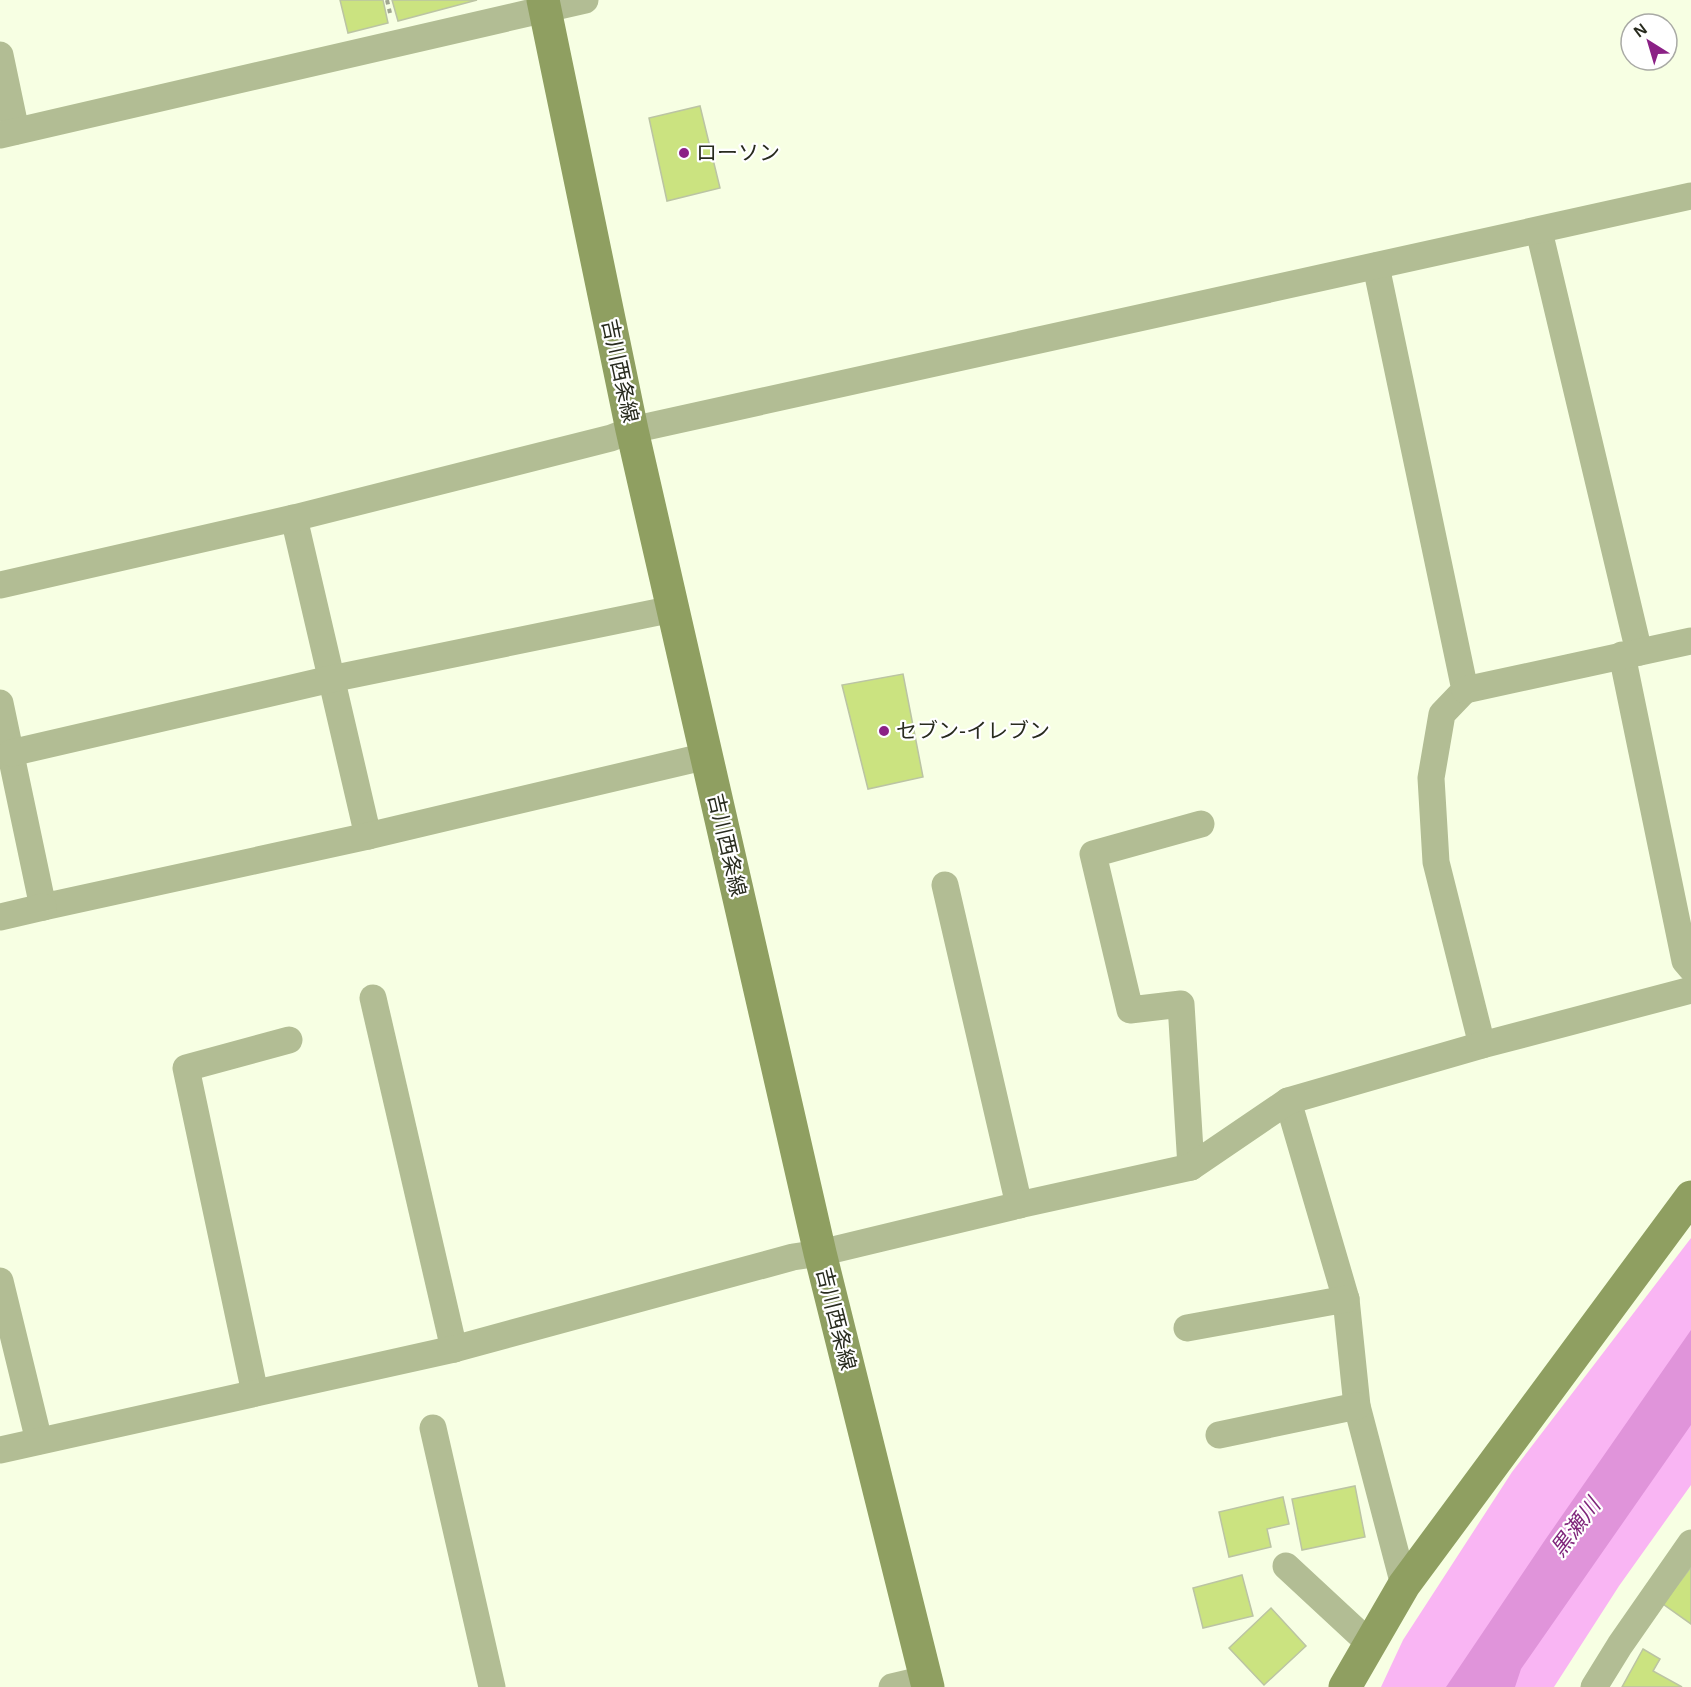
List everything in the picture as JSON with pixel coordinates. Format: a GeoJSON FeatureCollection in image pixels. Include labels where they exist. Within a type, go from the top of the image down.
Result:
{"type":"FeatureCollection","features":[{"type":"Feature","properties":{"kind":"main road","name":"吉川西条線"},"geometry":{"type":"LineString","coordinates":[[544,4],[632,430],[820,1252],[927,1683]]}},
{"type":"Feature","properties":{"kind":"main road"},"geometry":{"type":"LineString","coordinates":[[1345,1687],[1404,1585],[1691,1197]]}},
{"type":"Feature","properties":{"kind":"street"},"geometry":{"type":"LineString","coordinates":[[0,55],[8,133],[544,4],[585,0]]}},
{"type":"Feature","properties":{"kind":"street"},"geometry":{"type":"LineString","coordinates":[[0,585],[294,518],[611,438],[632,430],[1691,196]]}},
{"type":"Feature","properties":{"kind":"street"},"geometry":{"type":"LineString","coordinates":[[1539,231],[1631,654],[1686,961],[1691,968]]}},
{"type":"Feature","properties":{"kind":"street"},"geometry":{"type":"LineString","coordinates":[[1376,266],[1465,690]]}},
{"type":"Feature","properties":{"kind":"street"},"geometry":{"type":"LineString","coordinates":[[294,518],[368,836]]}},
{"type":"Feature","properties":{"kind":"street"},"geometry":{"type":"LineString","coordinates":[[11,753],[331,680],[673,609]]}},
{"type":"Feature","properties":{"kind":"street"},"geometry":{"type":"LineString","coordinates":[[1482,1045],[1436,862],[1431,778],[1442,714],[1465,690],[1691,640]]}},
{"type":"Feature","properties":{"kind":"street"},"geometry":{"type":"LineString","coordinates":[[0,703],[43,907]]}},
{"type":"Feature","properties":{"kind":"street"},"geometry":{"type":"LineString","coordinates":[[0,917],[368,836],[707,756]]}},
{"type":"Feature","properties":{"kind":"street"},"geometry":{"type":"LineString","coordinates":[[1191,1167],[1181,1004],[1130,1010],[1092,854],[1201,824]]}},
{"type":"Feature","properties":{"kind":"street"},"geometry":{"type":"LineString","coordinates":[[945,885],[1019,1205]]}},
{"type":"Feature","properties":{"kind":"street"},"geometry":{"type":"LineString","coordinates":[[0,1450],[454,1349],[782,1260],[1191,1167],[1288,1101],[1482,1045],[1691,990]]}},
{"type":"Feature","properties":{"kind":"street"},"geometry":{"type":"LineString","coordinates":[[373,998],[454,1349]]}},
{"type":"Feature","properties":{"kind":"street"},"geometry":{"type":"LineString","coordinates":[[255,1393],[186,1068],[289,1040]]}},
{"type":"Feature","properties":{"kind":"street"},"geometry":{"type":"LineString","coordinates":[[1288,1101],[1346,1299],[1357,1406],[1404,1585]]}},
{"type":"Feature","properties":{"kind":"street"},"geometry":{"type":"LineString","coordinates":[[0,1281],[39,1441]]}},
{"type":"Feature","properties":{"kind":"street"},"geometry":{"type":"LineString","coordinates":[[1187,1328],[1346,1299]]}},
{"type":"Feature","properties":{"kind":"street"},"geometry":{"type":"LineString","coordinates":[[1219,1435],[1357,1406]]}},
{"type":"Feature","properties":{"kind":"street"},"geometry":{"type":"LineString","coordinates":[[433,1428],[492,1687]]}},
{"type":"Feature","properties":{"kind":"street"},"geometry":{"type":"LineString","coordinates":[[1594,1687],[1620,1645],[1691,1543]]}},
{"type":"Feature","properties":{"kind":"street"},"geometry":{"type":"LineString","coordinates":[[1286,1566],[1369,1643]]}},
{"type":"Feature","properties":{"kind":"street"},"geometry":{"type":"LineString","coordinates":[[892,1687],[927,1683]]}},
{"type":"Feature","properties":{"kind":"shaded area"},"geometry":{"type":"Polygon","coordinates":[[[1691,1238],[1691,1485],[1619,1586],[1554,1687],[1381,1687],[1403,1640],[1512,1472],[1691,1238]]]}},
{"type":"Feature","properties":{"kind":"water","name":"黒瀬川"},"geometry":{"type":"Polygon","coordinates":[[[1691,1330],[1691,1425],[1521,1669],[1515,1687],[1446,1687],[1545,1540],[1691,1330]]]}},
{"type":"Feature","properties":{"kind":"building"},"geometry":{"type":"Polygon","coordinates":[[[340,0],[383,0],[388,23],[348,33],[340,0]]]}},
{"type":"Feature","properties":{"kind":"building"},"geometry":{"type":"Polygon","coordinates":[[[392,0],[477,0],[398,21],[392,0]]]}},
{"type":"Feature","properties":{"kind":"building","name":"ローソン"},"geometry":{"type":"Polygon","coordinates":[[[700,106],[720,188],[667,201],[649,118],[700,106]]]}},
{"type":"Feature","properties":{"kind":"building","name":"セブン-イレブン"},"geometry":{"type":"Polygon","coordinates":[[[903,674],[923,777],[868,789],[842,685],[903,674]]]}},
{"type":"Feature","properties":{"kind":"building"},"geometry":{"type":"Polygon","coordinates":[[[1355,1486],[1365,1537],[1302,1550],[1292,1499],[1355,1486]]]}},
{"type":"Feature","properties":{"kind":"building"},"geometry":{"type":"Polygon","coordinates":[[[1283,1497],[1289,1524],[1267,1529],[1271,1547],[1229,1557],[1219,1512],[1283,1497]]]}},
{"type":"Feature","properties":{"kind":"building"},"geometry":{"type":"Polygon","coordinates":[[[1691,1567],[1691,1624],[1663,1604],[1691,1567]]]}},
{"type":"Feature","properties":{"kind":"building"},"geometry":{"type":"Polygon","coordinates":[[[1242,1575],[1253,1616],[1203,1628],[1193,1588],[1242,1575]]]}},
{"type":"Feature","properties":{"kind":"building"},"geometry":{"type":"Polygon","coordinates":[[[1271,1608],[1306,1646],[1264,1685],[1229,1648],[1271,1608]]]}},
{"type":"Feature","properties":{"kind":"building"},"geometry":{"type":"Polygon","coordinates":[[[1643,1649],[1660,1659],[1653,1671],[1682,1687],[1622,1687],[1643,1649]]]}},
{"type":"Feature","properties":{"kind":"place","name":"ローソン"},"geometry":{"type":"Point","coordinates":[684,153]}},
{"type":"Feature","properties":{"kind":"place","name":"セブン-イレブン"},"geometry":{"type":"Point","coordinates":[884,731]}}]}
